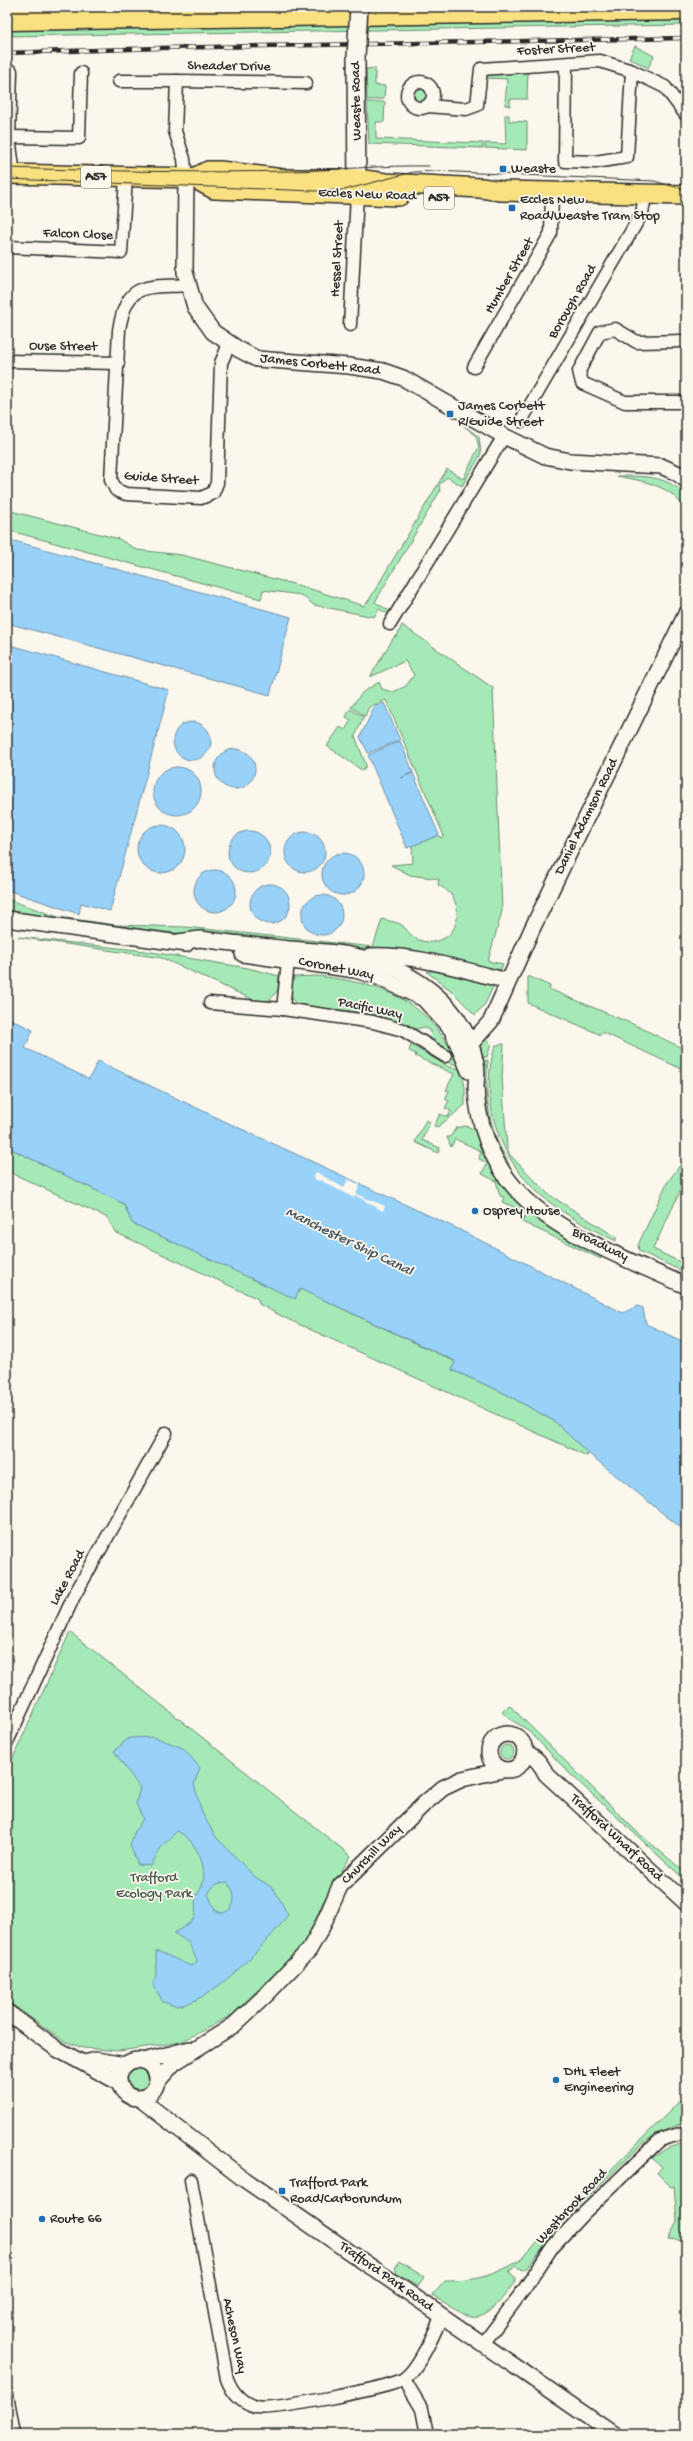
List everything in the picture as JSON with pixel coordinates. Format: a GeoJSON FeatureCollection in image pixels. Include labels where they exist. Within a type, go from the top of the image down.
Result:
{"type":"FeatureCollection","features":[{"type":"Feature","properties":{"kind":"highway"},"geometry":{"type":"LineString","coordinates":[[7,19],[686,9]]}},
{"type":"Feature","properties":{"kind":"main road","name":"Weaste Road"},"geometry":{"type":"LineString","coordinates":[[357,180],[356,56],[359,7]]}},
{"type":"Feature","properties":{"kind":"main road"},"geometry":{"type":"LineString","coordinates":[[202,174],[286,171],[357,180]]}},
{"type":"Feature","properties":{"kind":"main road","name":"Eccles New Road"},"geometry":{"type":"LineString","coordinates":[[10,174],[126,178],[202,174],[214,189],[357,180],[552,198],[645,199],[686,195]]}},
{"type":"Feature","properties":{"kind":"main road","name":"Eccles New Road"},"geometry":{"type":"LineString","coordinates":[[645,199],[686,204]]}},
{"type":"Feature","properties":{"kind":"street","name":"Foster Street"},"geometry":{"type":"LineString","coordinates":[[427,106],[466,109],[477,105],[481,69],[600,61],[632,71],[665,87],[686,115]]}},
{"type":"Feature","properties":{"kind":"street"},"geometry":{"type":"LineString","coordinates":[[566,64],[565,161],[595,162],[627,157],[632,71]]}},
{"type":"Feature","properties":{"kind":"street"},"geometry":{"type":"LineString","coordinates":[[10,174],[9,137],[11,71]]}},
{"type":"Feature","properties":{"kind":"street"},"geometry":{"type":"LineString","coordinates":[[9,137],[79,138],[81,73]]}},
{"type":"Feature","properties":{"kind":"street"},"geometry":{"type":"LineString","coordinates":[[119,81],[177,81]]}},
{"type":"Feature","properties":{"kind":"street","name":"Sheader Drive"},"geometry":{"type":"LineString","coordinates":[[202,174],[184,159],[175,131],[177,81],[306,83]]}},
{"type":"Feature","properties":{"kind":"street","name":"James Corbett Road"},"geometry":{"type":"LineString","coordinates":[[202,174],[185,272],[195,307],[213,332],[229,344],[257,359],[360,367],[403,378],[504,436]]}},
{"type":"Feature","properties":{"kind":"street","name":"Falcon Close"},"geometry":{"type":"LineString","coordinates":[[7,247],[121,252],[126,178]]}},
{"type":"Feature","properties":{"kind":"street","name":"Hessel Street"},"geometry":{"type":"LineString","coordinates":[[350,325],[357,180]]}},
{"type":"Feature","properties":{"kind":"street","name":"Humber Street"},"geometry":{"type":"LineString","coordinates":[[474,367],[551,233],[552,198]]}},
{"type":"Feature","properties":{"kind":"street","name":"Borough Road"},"geometry":{"type":"LineString","coordinates":[[521,421],[642,213],[645,199]]}},
{"type":"Feature","properties":{"kind":"street","name":"Guide Street"},"geometry":{"type":"LineString","coordinates":[[188,285],[144,288],[130,297],[123,309],[118,363],[111,480],[116,490],[126,494],[201,498],[213,494],[217,483],[221,363],[229,344]]}},
{"type":"Feature","properties":{"kind":"street"},"geometry":{"type":"LineString","coordinates":[[686,341],[637,342],[615,329],[600,332],[579,370],[582,383],[625,402],[686,402]]}},
{"type":"Feature","properties":{"kind":"street","name":"Ouse Street"},"geometry":{"type":"LineString","coordinates":[[7,361],[118,363]]}},
{"type":"Feature","properties":{"kind":"street"},"geometry":{"type":"LineString","coordinates":[[390,624],[504,436],[557,459],[646,463],[661,466],[677,473],[686,480]]}},
{"type":"Feature","properties":{"kind":"street","name":"Daniel Adamson Road"},"geometry":{"type":"LineString","coordinates":[[465,1045],[478,1037],[491,1021],[508,981],[686,614]]}},
{"type":"Feature","properties":{"kind":"street","name":"Coronet Way"},"geometry":{"type":"LineString","coordinates":[[7,919],[178,942],[200,949],[356,956],[416,979],[444,1002],[478,1074],[476,1086]]}},
{"type":"Feature","properties":{"kind":"street"},"geometry":{"type":"LineString","coordinates":[[283,1010],[289,954]]}},
{"type":"Feature","properties":{"kind":"street","name":"Coronet Way"},"geometry":{"type":"LineString","coordinates":[[289,954],[378,977],[424,999],[465,1045]]}},
{"type":"Feature","properties":{"kind":"street"},"geometry":{"type":"LineString","coordinates":[[356,956],[379,956],[431,962],[463,968],[508,981]]}},
{"type":"Feature","properties":{"kind":"street"},"geometry":{"type":"LineString","coordinates":[[424,999],[417,987],[416,979],[419,971],[431,962]]}},
{"type":"Feature","properties":{"kind":"street","name":"Pacific Way"},"geometry":{"type":"LineString","coordinates":[[210,1003],[283,1010],[373,1022],[403,1030],[445,1056]]}},
{"type":"Feature","properties":{"kind":"street","name":"Broadway"},"geometry":{"type":"LineString","coordinates":[[476,1086],[482,1125],[488,1143],[504,1173],[528,1202],[552,1220],[575,1234],[686,1286]]}},
{"type":"Feature","properties":{"kind":"street","name":"Lake Road"},"geometry":{"type":"LineString","coordinates":[[7,1742],[74,1596],[166,1433]]}},
{"type":"Feature","properties":{"kind":"street"},"geometry":{"type":"LineString","coordinates":[[510,1769],[524,1758],[525,1752],[522,1742],[513,1735],[508,1734],[497,1737],[493,1741],[489,1753],[493,1763],[510,1769],[546,1774]]}},
{"type":"Feature","properties":{"kind":"street","name":"Trafford Wharf Road"},"geometry":{"type":"LineString","coordinates":[[525,1752],[541,1764],[546,1774],[686,1903]]}},
{"type":"Feature","properties":{"kind":"street","name":"Churchill Way"},"geometry":{"type":"LineString","coordinates":[[468,1777],[489,1753]]}},
{"type":"Feature","properties":{"kind":"street","name":"Churchill Way"},"geometry":{"type":"LineString","coordinates":[[156,2086],[174,2063],[234,2025],[309,1950],[320,1932],[340,1886],[443,1788],[468,1777],[510,1769]]}},
{"type":"Feature","properties":{"kind":"street"},"geometry":{"type":"LineString","coordinates":[[7,2012],[57,2048],[98,2072],[113,2078],[118,2082],[128,2096],[139,2098],[150,2094],[156,2086]]}},
{"type":"Feature","properties":{"kind":"street","name":"Churchill Way"},"geometry":{"type":"LineString","coordinates":[[144,2060],[181,2050],[194,2049]]}},
{"type":"Feature","properties":{"kind":"street"},"geometry":{"type":"LineString","coordinates":[[85,2063],[96,2060],[124,2065]]}},
{"type":"Feature","properties":{"kind":"street"},"geometry":{"type":"LineString","coordinates":[[118,2082],[120,2070],[124,2065],[133,2060],[144,2060],[154,2069],[162,2116]]}},
{"type":"Feature","properties":{"kind":"street","name":"Trafford Park Road"},"geometry":{"type":"LineString","coordinates":[[139,2098],[237,2174],[612,2434]]}},
{"type":"Feature","properties":{"kind":"street","name":"Westbrook Road"},"geometry":{"type":"LineString","coordinates":[[483,2344],[525,2288],[553,2246],[574,2224],[660,2140],[686,2132]]}},
{"type":"Feature","properties":{"kind":"street","name":"Acheson Way"},"geometry":{"type":"LineString","coordinates":[[191,2180],[227,2379],[238,2397],[250,2405],[272,2408],[375,2388],[404,2379]]}},
{"type":"Feature","properties":{"kind":"street"},"geometry":{"type":"LineString","coordinates":[[427,2434],[422,2409],[404,2379],[418,2362],[438,2328],[442,2315]]}},
{"type":"Feature","properties":{"kind":"street"},"geometry":{"type":"LineString","coordinates":[[7,2394],[14,2434]]}},
{"type":"Feature","properties":{"kind":"green space"},"geometry":{"type":"Polygon","coordinates":[[[686,20],[686,25],[7,36],[7,30],[686,20]]]}},
{"type":"Feature","properties":{"kind":"green space"},"geometry":{"type":"Polygon","coordinates":[[[635,46],[654,56],[648,68],[629,58],[635,46]]]}},
{"type":"Feature","properties":{"kind":"green space"},"geometry":{"type":"Polygon","coordinates":[[[375,68],[375,85],[385,86],[384,99],[367,100],[366,69],[375,68]]]}},
{"type":"Feature","properties":{"kind":"green space"},"geometry":{"type":"Polygon","coordinates":[[[528,69],[527,99],[510,99],[510,106],[505,105],[507,79],[485,78],[486,71],[528,69]]]}},
{"type":"Feature","properties":{"kind":"green space"},"geometry":{"type":"Polygon","coordinates":[[[420,89],[425,91],[427,96],[425,101],[420,103],[415,101],[413,96],[415,91],[420,89]]]}},
{"type":"Feature","properties":{"kind":"green space"},"geometry":{"type":"Polygon","coordinates":[[[367,102],[385,102],[384,122],[376,122],[376,139],[483,143],[483,148],[369,144],[367,102]]]}},
{"type":"Feature","properties":{"kind":"green space"},"geometry":{"type":"Polygon","coordinates":[[[505,115],[509,115],[509,121],[527,122],[527,150],[485,148],[485,143],[506,144],[505,115]]]}},
{"type":"Feature","properties":{"kind":"green space"},"geometry":{"type":"Polygon","coordinates":[[[463,425],[479,437],[481,454],[462,486],[447,477],[439,485],[440,491],[375,602],[388,610],[390,615],[379,609],[374,617],[314,605],[301,595],[263,590],[261,599],[7,530],[7,510],[119,539],[137,550],[182,555],[301,586],[364,606],[447,469],[463,479],[479,447],[476,436],[463,425]]]}},
{"type":"Feature","properties":{"kind":"green space"},"geometry":{"type":"Polygon","coordinates":[[[617,476],[654,478],[662,480],[678,488],[686,495],[686,512],[681,503],[665,490],[647,482],[617,476]]]}},
{"type":"Feature","properties":{"kind":"green space"},"geometry":{"type":"Polygon","coordinates":[[[402,625],[493,688],[502,911],[488,961],[503,964],[501,969],[494,971],[373,950],[165,932],[7,912],[7,899],[58,917],[116,925],[186,927],[373,947],[382,919],[403,926],[413,937],[423,941],[428,942],[439,940],[448,935],[454,928],[457,919],[457,909],[454,900],[448,891],[438,885],[439,879],[410,875],[391,865],[413,863],[412,846],[439,835],[440,838],[444,836],[386,700],[369,707],[365,716],[351,707],[363,692],[379,682],[382,689],[393,692],[406,686],[414,675],[405,661],[370,677],[394,637],[397,636],[402,625]]]}},
{"type":"Feature","properties":{"kind":"green space"},"geometry":{"type":"Polygon","coordinates":[[[350,709],[364,717],[355,736],[366,765],[363,771],[327,746],[340,727],[345,730],[351,720],[346,717],[350,709]]]}},
{"type":"Feature","properties":{"kind":"green space"},"geometry":{"type":"Polygon","coordinates":[[[18,937],[145,951],[248,968],[279,976],[278,990],[270,1000],[258,1002],[162,958],[18,937]]]}},
{"type":"Feature","properties":{"kind":"green space"},"geometry":{"type":"Polygon","coordinates":[[[439,969],[494,985],[485,1004],[475,1015],[453,992],[427,972],[439,969]]]}},
{"type":"Feature","properties":{"kind":"green space"},"geometry":{"type":"Polygon","coordinates":[[[317,976],[363,984],[383,990],[402,999],[419,1011],[434,1025],[447,1043],[458,1065],[446,1062],[430,1039],[431,1031],[424,1027],[412,1030],[386,1018],[372,1015],[342,1010],[298,1006],[293,1000],[291,993],[293,977],[317,976]]]}},
{"type":"Feature","properties":{"kind":"green space"},"geometry":{"type":"Polygon","coordinates":[[[528,976],[550,986],[549,989],[635,1025],[686,1050],[686,1071],[602,1032],[601,1035],[528,1003],[528,976]]]}},
{"type":"Feature","properties":{"kind":"green space"},"geometry":{"type":"Polygon","coordinates":[[[484,1037],[491,1044],[487,1057],[479,1058],[479,1047],[484,1037]]]}},
{"type":"Feature","properties":{"kind":"green space"},"geometry":{"type":"Polygon","coordinates":[[[504,1044],[502,1077],[507,1148],[510,1155],[548,1194],[616,1237],[616,1241],[574,1219],[539,1194],[524,1178],[512,1161],[501,1141],[493,1117],[489,1090],[493,1053],[496,1045],[504,1044]]]}},
{"type":"Feature","properties":{"kind":"green space"},"geometry":{"type":"Polygon","coordinates":[[[411,1045],[449,1067],[461,1069],[465,1087],[465,1105],[438,1127],[434,1126],[440,1114],[448,1117],[451,1111],[445,1108],[449,1101],[445,1099],[449,1091],[446,1090],[454,1074],[415,1056],[416,1054],[409,1051],[411,1045]]]}},
{"type":"Feature","properties":{"kind":"green space"},"geometry":{"type":"Polygon","coordinates":[[[488,1060],[487,1090],[489,1110],[497,1140],[509,1167],[502,1155],[492,1129],[486,1103],[479,1063],[488,1060]]]}},
{"type":"Feature","properties":{"kind":"green space"},"geometry":{"type":"Polygon","coordinates":[[[426,1120],[430,1122],[422,1140],[440,1148],[438,1153],[415,1142],[426,1120]]]}},
{"type":"Feature","properties":{"kind":"green space"},"geometry":{"type":"Polygon","coordinates":[[[466,1126],[476,1130],[486,1156],[600,1255],[601,1259],[522,1222],[527,1213],[502,1202],[504,1197],[500,1196],[496,1181],[482,1174],[487,1163],[479,1159],[481,1151],[455,1139],[451,1147],[447,1137],[450,1137],[456,1128],[466,1126]]]}},
{"type":"Feature","properties":{"kind":"green space"},"geometry":{"type":"Polygon","coordinates":[[[7,1147],[124,1204],[132,1223],[295,1298],[300,1289],[456,1362],[452,1370],[502,1392],[554,1421],[588,1453],[587,1456],[283,1317],[259,1304],[258,1299],[115,1232],[108,1218],[7,1171],[7,1147]]]}},
{"type":"Feature","properties":{"kind":"green space"},"geometry":{"type":"Polygon","coordinates":[[[686,1157],[686,1179],[653,1249],[686,1265],[686,1273],[639,1251],[638,1245],[667,1183],[686,1157]]]}},
{"type":"Feature","properties":{"kind":"green space","name":"Trafford Ecology Park"},"geometry":{"type":"Polygon","coordinates":[[[70,1632],[351,1856],[323,1902],[305,1944],[232,2015],[181,2042],[119,2051],[83,2048],[64,2041],[7,2001],[7,1771],[70,1632]]]}},
{"type":"Feature","properties":{"kind":"green space"},"geometry":{"type":"Polygon","coordinates":[[[509,1705],[636,1831],[686,1873],[686,1881],[568,1772],[528,1730],[508,1718],[502,1712],[509,1705]]]}},
{"type":"Feature","properties":{"kind":"green space"},"geometry":{"type":"Polygon","coordinates":[[[507,1745],[512,1747],[514,1752],[512,1757],[507,1759],[502,1757],[500,1752],[502,1747],[507,1745]]]}},
{"type":"Feature","properties":{"kind":"green space"},"geometry":{"type":"Polygon","coordinates":[[[138,2067],[146,2071],[150,2079],[146,2087],[138,2091],[130,2087],[126,2079],[130,2071],[138,2067]]]}},
{"type":"Feature","properties":{"kind":"green space"},"geometry":{"type":"Polygon","coordinates":[[[686,2095],[686,2121],[652,2137],[642,2144],[562,2222],[528,2267],[522,2270],[515,2266],[509,2273],[515,2278],[515,2282],[496,2306],[490,2311],[478,2317],[471,2317],[432,2296],[445,2281],[484,2277],[519,2261],[686,2095]]]}},
{"type":"Feature","properties":{"kind":"green space"},"geometry":{"type":"Polygon","coordinates":[[[686,2142],[686,2241],[668,2239],[677,2222],[674,2186],[671,2187],[657,2173],[662,2167],[652,2158],[666,2149],[686,2142]]]}},
{"type":"Feature","properties":{"kind":"green space"},"geometry":{"type":"Polygon","coordinates":[[[399,2261],[424,2277],[418,2287],[397,2274],[395,2267],[399,2261]]]}},
{"type":"Feature","properties":{"kind":"water"},"geometry":{"type":"Polygon","coordinates":[[[7,539],[291,617],[270,695],[7,623],[7,539]]]}},
{"type":"Feature","properties":{"kind":"water"},"geometry":{"type":"Polygon","coordinates":[[[7,644],[169,690],[110,911],[81,903],[79,914],[7,890],[7,644]]]}},
{"type":"Feature","properties":{"kind":"water"},"geometry":{"type":"Polygon","coordinates":[[[384,703],[400,740],[368,753],[360,737],[375,706],[384,703]]]}},
{"type":"Feature","properties":{"kind":"water"},"geometry":{"type":"Polygon","coordinates":[[[188,722],[196,722],[206,727],[210,734],[210,748],[206,755],[196,760],[188,760],[178,755],[176,752],[173,745],[173,737],[178,727],[181,725],[188,722]]]}},
{"type":"Feature","properties":{"kind":"water"},"geometry":{"type":"Polygon","coordinates":[[[400,741],[413,772],[401,778],[413,773],[439,835],[407,848],[368,755],[400,741]]]}},
{"type":"Feature","properties":{"kind":"water"},"geometry":{"type":"Polygon","coordinates":[[[235,749],[249,755],[255,769],[249,783],[235,789],[221,783],[215,769],[221,755],[235,749]]]}},
{"type":"Feature","properties":{"kind":"water"},"geometry":{"type":"Polygon","coordinates":[[[172,767],[182,767],[194,774],[201,786],[201,796],[194,808],[182,815],[172,815],[164,811],[157,804],[153,796],[153,786],[157,778],[164,771],[172,767]]]}},
{"type":"Feature","properties":{"kind":"water"},"geometry":{"type":"Polygon","coordinates":[[[156,825],[166,825],[175,829],[181,835],[185,844],[185,854],[181,863],[175,869],[166,873],[156,873],[147,869],[141,863],[137,854],[137,844],[141,835],[147,829],[156,825]]]}},
{"type":"Feature","properties":{"kind":"water"},"geometry":{"type":"Polygon","coordinates":[[[245,831],[253,831],[261,834],[267,840],[270,852],[267,864],[261,870],[253,873],[245,873],[237,870],[231,864],[228,856],[228,848],[231,840],[237,834],[245,831]]]}},
{"type":"Feature","properties":{"kind":"water"},"geometry":{"type":"Polygon","coordinates":[[[309,832],[316,835],[322,841],[325,852],[324,860],[316,869],[309,872],[301,872],[294,869],[286,860],[285,848],[288,841],[297,833],[309,832]]]}},
{"type":"Feature","properties":{"kind":"water"},"geometry":{"type":"Polygon","coordinates":[[[343,853],[358,859],[364,874],[358,889],[343,895],[328,889],[322,874],[328,859],[343,853]]]}},
{"type":"Feature","properties":{"kind":"water"},"geometry":{"type":"Polygon","coordinates":[[[211,870],[219,870],[230,876],[236,887],[236,895],[230,906],[219,912],[211,912],[200,906],[194,895],[194,887],[200,876],[211,870]]]}},
{"type":"Feature","properties":{"kind":"water"},"geometry":{"type":"Polygon","coordinates":[[[274,884],[281,887],[287,893],[290,904],[289,912],[281,921],[274,924],[266,924],[259,921],[251,912],[250,900],[253,893],[262,885],[274,884]]]}},
{"type":"Feature","properties":{"kind":"water"},"geometry":{"type":"Polygon","coordinates":[[[326,895],[333,898],[339,904],[342,915],[341,923],[333,932],[326,935],[318,935],[311,932],[303,923],[302,911],[305,904],[314,896],[326,895]]]}},
{"type":"Feature","properties":{"kind":"water","name":"Manchester Ship Canal"},"geometry":{"type":"Polygon","coordinates":[[[7,1017],[33,1030],[25,1048],[89,1079],[98,1061],[458,1229],[623,1313],[637,1306],[643,1308],[646,1324],[686,1343],[686,1532],[588,1453],[554,1421],[502,1392],[452,1370],[455,1361],[300,1289],[295,1299],[132,1223],[124,1204],[7,1147],[7,1017]]]}},
{"type":"Feature","properties":{"kind":"water"},"geometry":{"type":"Polygon","coordinates":[[[154,1737],[183,1748],[200,1768],[194,1784],[202,1813],[216,1837],[254,1876],[274,1889],[288,1915],[253,1955],[223,1982],[207,1994],[192,2002],[178,2006],[163,2002],[153,1984],[156,1975],[156,1951],[192,1966],[197,1961],[189,1943],[174,1933],[194,1918],[196,1897],[203,1883],[203,1868],[194,1846],[177,1831],[160,1849],[151,1866],[138,1865],[130,1845],[135,1831],[143,1819],[136,1803],[140,1788],[114,1751],[129,1738],[154,1737]],[[227,1882],[221,1883],[216,1885],[208,1894],[215,1910],[222,1913],[231,1908],[234,1895],[227,1882]]]}},
{"type":"Feature","properties":{"kind":"pier"},"geometry":{"type":"Polygon","coordinates":[[[316,1172],[344,1188],[348,1179],[360,1185],[356,1194],[385,1206],[383,1211],[355,1195],[354,1198],[320,1180],[319,1181],[313,1178],[316,1172]]]}},
{"type":"Feature","properties":{"kind":"tram line"},"geometry":{"type":"LineString","coordinates":[[7,168],[222,172],[429,166]]}},
{"type":"Feature","properties":{"kind":"tram line"},"geometry":{"type":"LineString","coordinates":[[7,179],[315,191],[344,190],[413,172],[435,171],[654,181],[686,190]]}},
{"type":"Feature","properties":{"kind":"railway"},"geometry":{"type":"LineString","coordinates":[[7,53],[160,48],[686,38]]}},
{"type":"Feature","properties":{"kind":"place","name":"Weaste"},"geometry":{"type":"Point","coordinates":[503,169]}},
{"type":"Feature","properties":{"kind":"place","name":"Eccles New Road/Weaste Tram Stop"},"geometry":{"type":"Point","coordinates":[512,208]}},
{"type":"Feature","properties":{"kind":"place","name":"James Corbett R/Guide Street"},"geometry":{"type":"Point","coordinates":[450,414]}},
{"type":"Feature","properties":{"kind":"place","name":"Osprey House"},"geometry":{"type":"Point","coordinates":[475,1211]}},
{"type":"Feature","properties":{"kind":"place","name":"DHL Fleet Engineering"},"geometry":{"type":"Point","coordinates":[556,2080]}},
{"type":"Feature","properties":{"kind":"place","name":"Trafford Park Road/Carborundum"},"geometry":{"type":"Point","coordinates":[282,2191]}},
{"type":"Feature","properties":{"kind":"place","name":"Route 66"},"geometry":{"type":"Point","coordinates":[42,2219]}}]}
